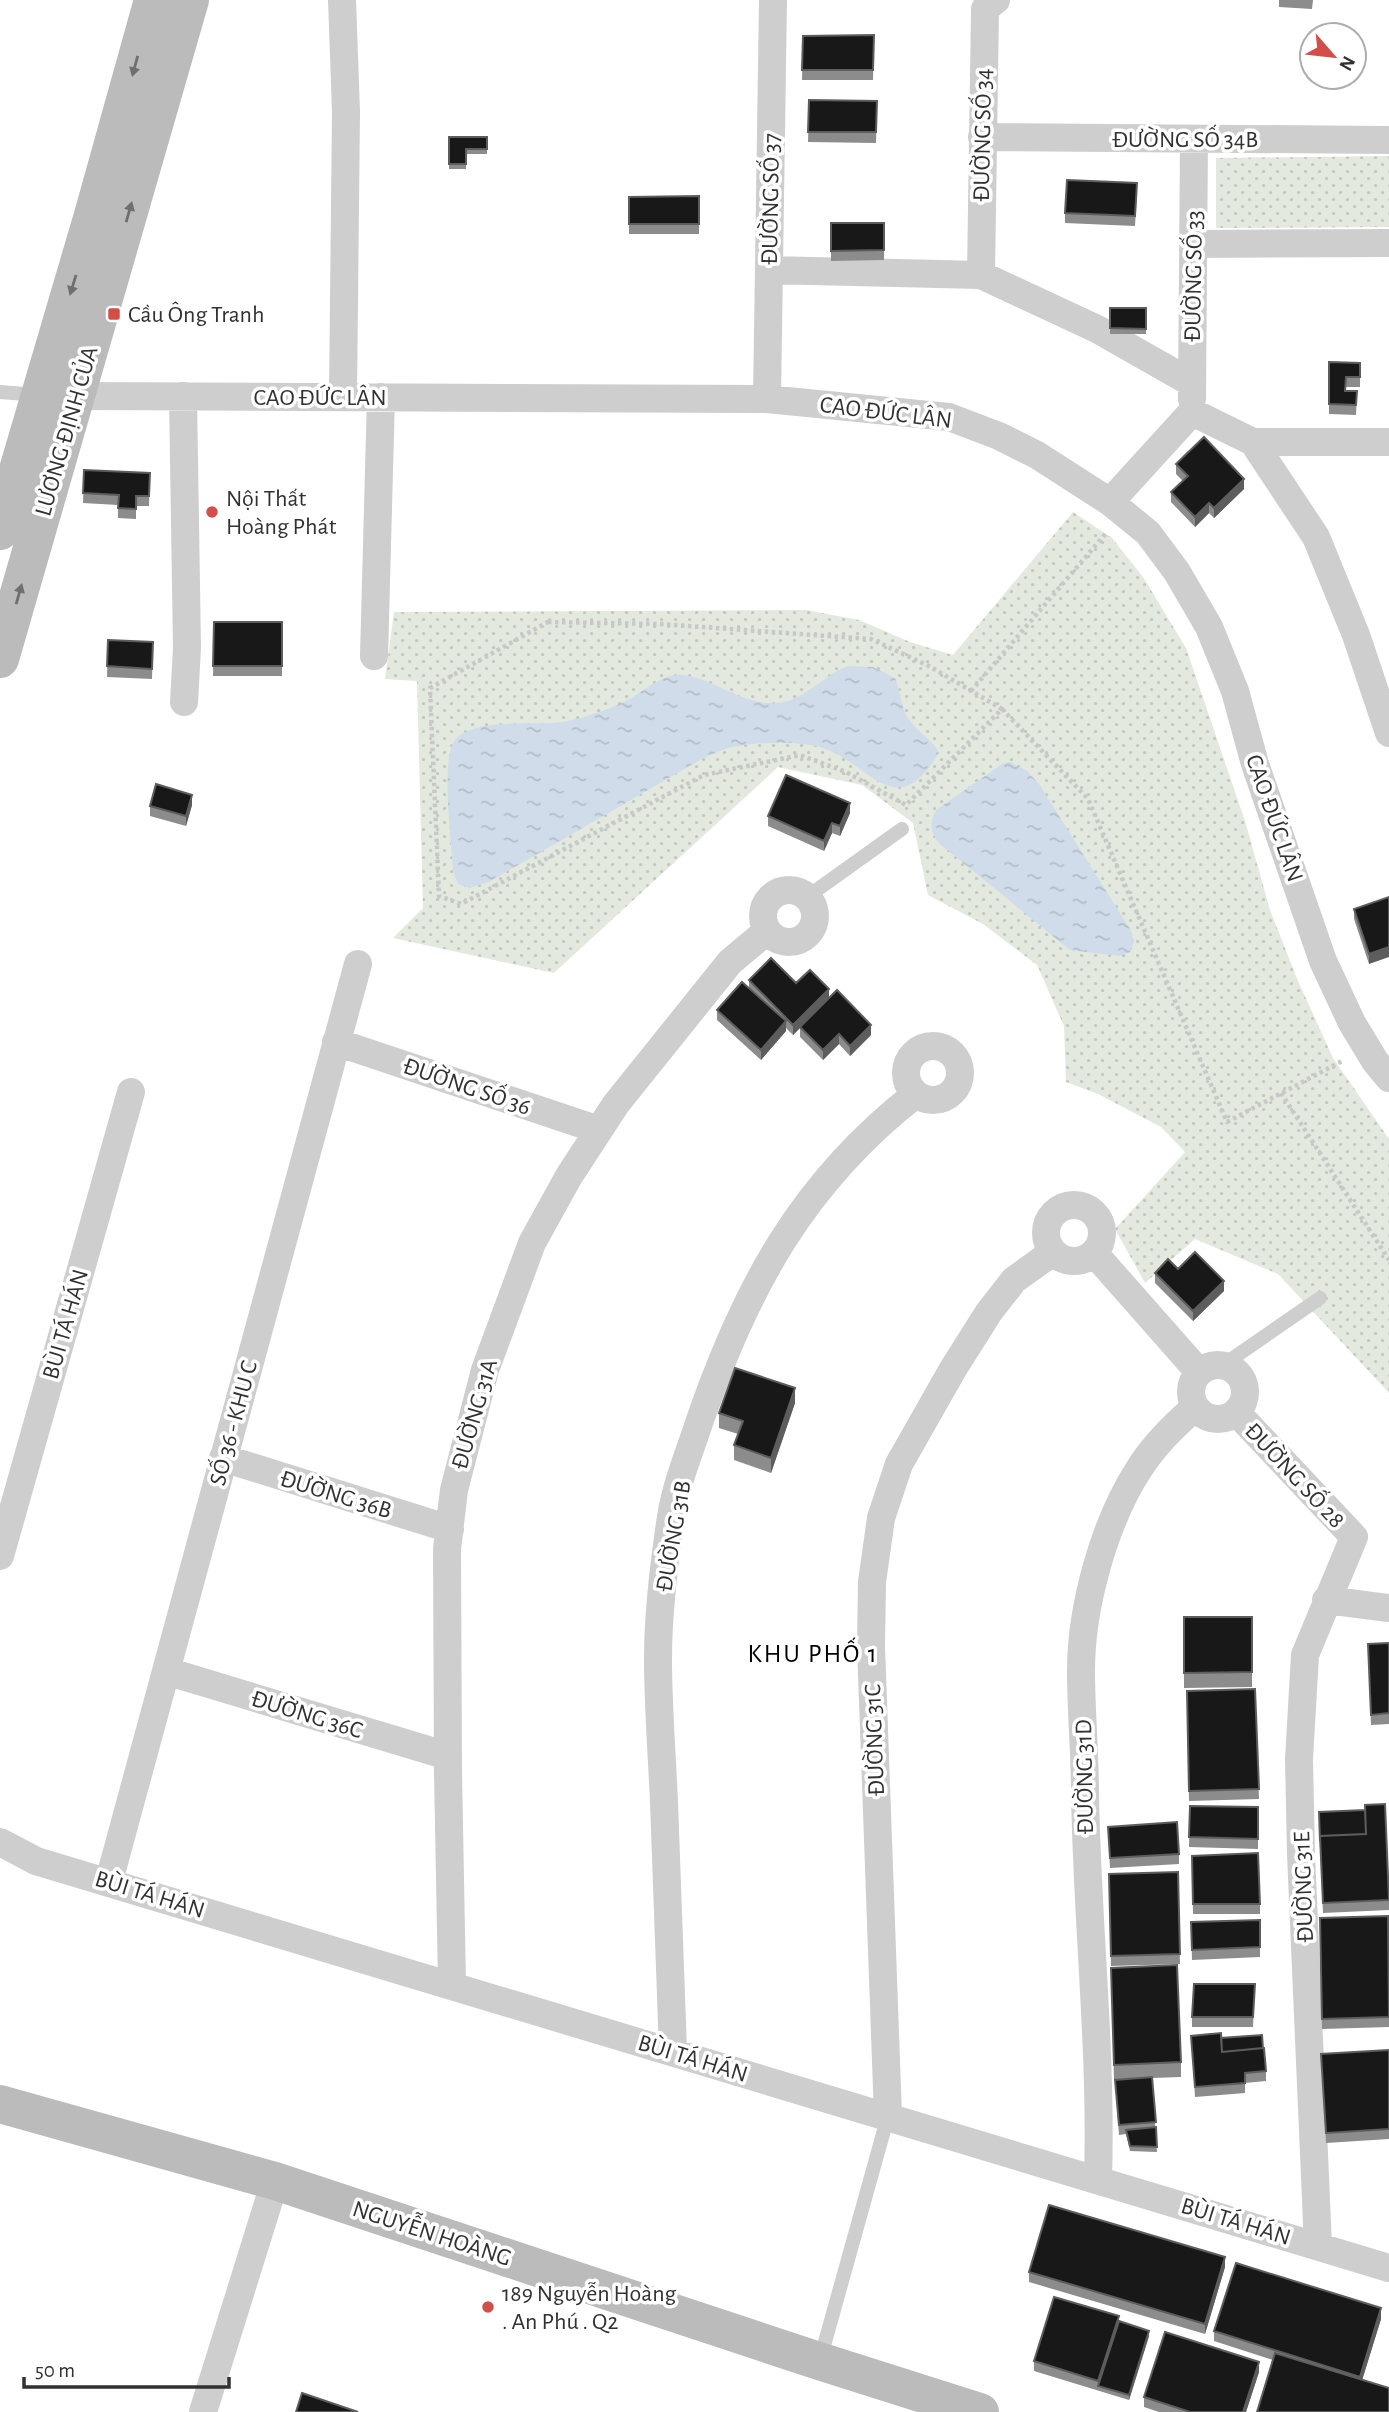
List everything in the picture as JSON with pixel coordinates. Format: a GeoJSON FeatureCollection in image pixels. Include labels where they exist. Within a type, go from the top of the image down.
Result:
{"type":"FeatureCollection","features":[{"type":"Feature","properties":{"kind":"main road","name":"LƯƠNG ĐỊNH CỦA"},"geometry":{"type":"LineString","coordinates":[[0,659],[58,396],[93,215],[153,0]]}},
{"type":"Feature","properties":{"kind":"main road","name":"LƯƠNG ĐỊNH CỦA"},"geometry":{"type":"LineString","coordinates":[[3,510],[58,396],[190,0]]}},
{"type":"Feature","properties":{"kind":"main road","name":"NGUYỄN HOÀNG"},"geometry":{"type":"LineString","coordinates":[[0,2104],[275,2181],[980,2412]]}},
{"type":"Feature","properties":{"kind":"street"},"geometry":{"type":"LineString","coordinates":[[342,0],[346,111],[343,397]]}},
{"type":"Feature","properties":{"kind":"street","name":"ĐƯỜNG SỐ 37"},"geometry":{"type":"LineString","coordinates":[[767,398],[773,0]]}},
{"type":"Feature","properties":{"kind":"street","name":"ĐƯỜNG SỐ 34"},"geometry":{"type":"LineString","coordinates":[[981,275],[985,9],[996,0]]}},
{"type":"Feature","properties":{"kind":"street","name":"ĐƯỜNG SỐ 34B"},"geometry":{"type":"LineString","coordinates":[[982,137],[1389,140]]}},
{"type":"Feature","properties":{"kind":"street","name":"ĐƯỜNG SỐ 33"},"geometry":{"type":"LineString","coordinates":[[1192,412],[1194,139]]}},
{"type":"Feature","properties":{"kind":"street"},"geometry":{"type":"LineString","coordinates":[[1193,244],[1389,243]]}},
{"type":"Feature","properties":{"kind":"street"},"geometry":{"type":"LineString","coordinates":[[769,270],[981,275],[1097,329],[1192,383]]}},
{"type":"Feature","properties":{"kind":"street","name":"CAO ĐỨC LÂN"},"geometry":{"type":"LineString","coordinates":[[58,396],[767,398],[949,416],[1037,455],[1117,507],[1148,533],[1177,572],[1209,627],[1235,691],[1255,764],[1323,961],[1352,1023],[1380,1059]]}},
{"type":"Feature","properties":{"kind":"street"},"geometry":{"type":"LineString","coordinates":[[183,396],[187,648],[184,702]]}},
{"type":"Feature","properties":{"kind":"street"},"geometry":{"type":"LineString","coordinates":[[374,656],[381,397]]}},
{"type":"Feature","properties":{"kind":"street"},"geometry":{"type":"LineString","coordinates":[[1117,507],[1192,412],[1253,442],[1389,442]]}},
{"type":"Feature","properties":{"kind":"street"},"geometry":{"type":"LineString","coordinates":[[1253,442],[1316,537],[1375,653],[1389,733]]}},
{"type":"Feature","properties":{"kind":"street"},"geometry":{"type":"LineString","coordinates":[[792,890],[807,897],[815,913],[811,930],[805,937],[789,943],[780,941],[767,931],[762,915],[764,907],[775,894],[792,890]]}},
{"type":"Feature","properties":{"kind":"street","name":"ĐƯỜNG 31A"},"geometry":{"type":"LineString","coordinates":[[452,1985],[447,1619],[450,1529],[454,1490],[485,1370],[532,1243],[569,1176],[616,1104],[730,962],[767,931]]}},
{"type":"Feature","properties":{"kind":"street","name":"SỐ 36 - KHU C"},"geometry":{"type":"LineString","coordinates":[[109,1881],[358,964]]}},
{"type":"Feature","properties":{"kind":"street","name":"ĐƯỜNG SỐ 36"},"geometry":{"type":"LineString","coordinates":[[336,1042],[599,1130]]}},
{"type":"Feature","properties":{"kind":"street","name":"BÙI TÁ HÁN"},"geometry":{"type":"LineString","coordinates":[[0,1556],[131,1091]]}},
{"type":"Feature","properties":{"kind":"street","name":"ĐƯỜNG 31B"},"geometry":{"type":"LineString","coordinates":[[673,2051],[658,1658],[662,1587],[672,1513],[716,1375],[735,1326],[757,1282],[790,1228],[838,1165],[881,1121],[916,1094]]}},
{"type":"Feature","properties":{"kind":"street"},"geometry":{"type":"LineString","coordinates":[[1075,1205],[1093,1211],[1099,1219],[1102,1237],[1094,1253],[1078,1261],[1069,1261],[1053,1252],[1046,1235],[1051,1217],[1058,1210],[1075,1205]]}},
{"type":"Feature","properties":{"kind":"street","name":"ĐƯỜNG 31C"},"geometry":{"type":"LineString","coordinates":[[888,2116],[871,1646],[872,1583],[881,1518],[899,1464],[989,1312],[1014,1280],[1053,1252]]}},
{"type":"Feature","properties":{"kind":"street"},"geometry":{"type":"LineString","coordinates":[[1094,1253],[1211,1369],[1238,1374],[1245,1389],[1244,1397],[1236,1412],[1219,1419],[1201,1413],[1195,1407],[1191,1389],[1211,1369]]}},
{"type":"Feature","properties":{"kind":"street","name":"ĐƯỜNG 31D"},"geometry":{"type":"LineString","coordinates":[[1098,2180],[1101,2107],[1087,1874],[1081,1669],[1085,1632],[1092,1585],[1119,1506],[1138,1470],[1163,1437],[1195,1407]]}},
{"type":"Feature","properties":{"kind":"street","name":"ĐƯỜNG SỐ 28"},"geometry":{"type":"LineString","coordinates":[[1236,1412],[1354,1537]]}},
{"type":"Feature","properties":{"kind":"street","name":"ĐƯỜNG 36B"},"geometry":{"type":"LineString","coordinates":[[223,1458],[450,1529]]}},
{"type":"Feature","properties":{"kind":"street","name":"ĐƯỜNG 31E"},"geometry":{"type":"LineString","coordinates":[[1318,2246],[1301,1867],[1299,1759],[1305,1655],[1354,1537]]}},
{"type":"Feature","properties":{"kind":"street"},"geometry":{"type":"LineString","coordinates":[[1326,1601],[1389,1608]]}},
{"type":"Feature","properties":{"kind":"street","name":"ĐƯỜNG 36C"},"geometry":{"type":"LineString","coordinates":[[166,1671],[448,1756]]}},
{"type":"Feature","properties":{"kind":"street","name":"BÙI TÁ HÁN"},"geometry":{"type":"LineString","coordinates":[[0,1842],[36,1861],[1389,2268]]}},
{"type":"Feature","properties":{"kind":"street"},"geometry":{"type":"LineString","coordinates":[[203,2412],[275,2181]]}},
{"type":"Feature","properties":{"kind":"lane"},"geometry":{"type":"LineString","coordinates":[[0,392],[58,396]]}},
{"type":"Feature","properties":{"kind":"lane"},"geometry":{"type":"LineString","coordinates":[[807,897],[902,830]]}},
{"type":"Feature","properties":{"kind":"lane"},"geometry":{"type":"LineString","coordinates":[[1211,1369],[1320,1298]]}},
{"type":"Feature","properties":{"kind":"lane"},"geometry":{"type":"LineString","coordinates":[[819,2361],[888,2116]]}},
{"type":"Feature","properties":{"kind":"path"},"geometry":{"type":"LineString","coordinates":[[971,691],[1117,507]]}},
{"type":"Feature","properties":{"kind":"path"},"geometry":{"type":"LineString","coordinates":[[1002,709],[906,805],[846,772],[800,755],[704,775],[461,904],[439,896],[430,688],[548,622],[660,624],[871,639],[929,666],[1002,709],[1088,799],[1227,1122],[1281,1093],[1380,1059]]}},
{"type":"Feature","properties":{"kind":"path"},"geometry":{"type":"LineString","coordinates":[[1281,1093],[1389,1260]]}},
{"type":"Feature","properties":{"kind":"shaded area"},"geometry":{"type":"Polygon","coordinates":[[[1389,156],[1389,227],[1216,228],[1216,158],[1389,156]]]}},
{"type":"Feature","properties":{"kind":"shaded area"},"geometry":{"type":"Polygon","coordinates":[[[1073,512],[1112,538],[1143,577],[1186,648],[1245,821],[1270,910],[1298,981],[1333,1058],[1389,1139],[1389,1393],[1278,1274],[1195,1239],[1145,1283],[1115,1229],[1185,1152],[1161,1127],[1098,1094],[1066,1082],[1064,1026],[1037,965],[983,924],[928,895],[913,823],[862,785],[778,767],[554,973],[393,938],[423,908],[417,681],[385,679],[394,612],[806,610],[859,620],[910,642],[953,655],[1073,512]]]}},
{"type":"Feature","properties":{"kind":"water"},"geometry":{"type":"Polygon","coordinates":[[[848,666],[873,667],[895,678],[906,716],[939,753],[923,774],[909,785],[896,787],[882,784],[840,756],[813,745],[774,743],[725,749],[700,760],[489,882],[469,888],[458,884],[453,871],[448,765],[455,740],[464,733],[490,725],[563,722],[585,717],[626,701],[657,681],[673,675],[693,677],[752,700],[778,703],[796,698],[848,666]]]}},
{"type":"Feature","properties":{"kind":"water"},"geometry":{"type":"Polygon","coordinates":[[[1010,762],[1027,771],[1039,784],[1130,929],[1134,941],[1130,952],[1120,956],[1070,950],[937,840],[932,832],[932,820],[936,810],[1002,764],[1010,762]]]}},
{"type":"Feature","properties":{"kind":"building"},"geometry":{"type":"Polygon","coordinates":[[[874,35],[873,70],[802,70],[803,36],[874,35]]]}},
{"type":"Feature","properties":{"kind":"building"},"geometry":{"type":"Polygon","coordinates":[[[809,100],[877,101],[876,132],[808,132],[809,100]]]}},
{"type":"Feature","properties":{"kind":"building"},"geometry":{"type":"Polygon","coordinates":[[[449,137],[487,137],[487,149],[466,149],[466,164],[449,164],[449,137]]]}},
{"type":"Feature","properties":{"kind":"building"},"geometry":{"type":"Polygon","coordinates":[[[1067,180],[1137,183],[1135,216],[1065,213],[1067,180]]]}},
{"type":"Feature","properties":{"kind":"building"},"geometry":{"type":"Polygon","coordinates":[[[699,196],[699,224],[629,224],[629,197],[699,196]]]}},
{"type":"Feature","properties":{"kind":"building"},"geometry":{"type":"Polygon","coordinates":[[[831,223],[884,223],[884,250],[831,251],[831,223]]]}},
{"type":"Feature","properties":{"kind":"building"},"geometry":{"type":"Polygon","coordinates":[[[1110,308],[1146,308],[1146,329],[1110,328],[1110,308]]]}},
{"type":"Feature","properties":{"kind":"building"},"geometry":{"type":"Polygon","coordinates":[[[1329,362],[1360,363],[1360,377],[1346,377],[1345,391],[1357,391],[1356,405],[1329,404],[1329,362]]]}},
{"type":"Feature","properties":{"kind":"building"},"geometry":{"type":"Polygon","coordinates":[[[1204,437],[1244,479],[1214,508],[1209,503],[1195,517],[1171,492],[1188,476],[1176,464],[1204,437]]]}},
{"type":"Feature","properties":{"kind":"building"},"geometry":{"type":"Polygon","coordinates":[[[84,470],[150,473],[149,496],[136,496],[136,509],[118,508],[119,495],[83,493],[84,470]]]}},
{"type":"Feature","properties":{"kind":"building"},"geometry":{"type":"Polygon","coordinates":[[[214,622],[282,622],[282,666],[213,666],[214,622]]]}},
{"type":"Feature","properties":{"kind":"building"},"geometry":{"type":"Polygon","coordinates":[[[108,640],[153,642],[152,669],[107,666],[108,640]]]}},
{"type":"Feature","properties":{"kind":"building"},"geometry":{"type":"Polygon","coordinates":[[[786,775],[850,803],[840,826],[832,823],[824,841],[768,816],[786,775]]]}},
{"type":"Feature","properties":{"kind":"building"},"geometry":{"type":"Polygon","coordinates":[[[156,784],[192,795],[186,816],[150,806],[156,784]]]}},
{"type":"Feature","properties":{"kind":"building"},"geometry":{"type":"Polygon","coordinates":[[[1389,897],[1389,947],[1369,954],[1354,909],[1389,897]]]}},
{"type":"Feature","properties":{"kind":"building"},"geometry":{"type":"Polygon","coordinates":[[[771,958],[796,983],[810,970],[829,989],[793,1025],[749,980],[771,958]]]}},
{"type":"Feature","properties":{"kind":"building"},"geometry":{"type":"Polygon","coordinates":[[[742,982],[786,1021],[761,1050],[717,1010],[742,982]]]}},
{"type":"Feature","properties":{"kind":"building"},"geometry":{"type":"Polygon","coordinates":[[[837,990],[871,1025],[850,1046],[839,1034],[823,1050],[800,1027],[837,990]]]}},
{"type":"Feature","properties":{"kind":"building"},"geometry":{"type":"Polygon","coordinates":[[[1195,1252],[1224,1281],[1193,1311],[1155,1273],[1168,1259],[1178,1269],[1195,1252]]]}},
{"type":"Feature","properties":{"kind":"building"},"geometry":{"type":"Polygon","coordinates":[[[735,1368],[795,1388],[771,1458],[734,1445],[743,1421],[719,1413],[735,1368]]]}},
{"type":"Feature","properties":{"kind":"building"},"geometry":{"type":"Polygon","coordinates":[[[1184,1617],[1252,1617],[1252,1672],[1184,1673],[1184,1617]]]}},
{"type":"Feature","properties":{"kind":"building"},"geometry":{"type":"Polygon","coordinates":[[[1389,1643],[1389,1713],[1371,1715],[1368,1644],[1389,1643]]]}},
{"type":"Feature","properties":{"kind":"building"},"geometry":{"type":"Polygon","coordinates":[[[1255,1689],[1259,1789],[1189,1791],[1187,1691],[1255,1689]]]}},
{"type":"Feature","properties":{"kind":"building"},"geometry":{"type":"Polygon","coordinates":[[[1385,1804],[1389,1900],[1323,1903],[1320,1836],[1366,1834],[1365,1805],[1385,1804]]]}},
{"type":"Feature","properties":{"kind":"building"},"geometry":{"type":"Polygon","coordinates":[[[1190,1806],[1258,1807],[1258,1839],[1189,1837],[1190,1806]]]}},
{"type":"Feature","properties":{"kind":"building"},"geometry":{"type":"Polygon","coordinates":[[[1365,1810],[1366,1834],[1320,1836],[1320,1841],[1319,1812],[1365,1810]]]}},
{"type":"Feature","properties":{"kind":"building"},"geometry":{"type":"Polygon","coordinates":[[[1177,1822],[1179,1854],[1110,1858],[1108,1827],[1177,1822]]]}},
{"type":"Feature","properties":{"kind":"building"},"geometry":{"type":"Polygon","coordinates":[[[1258,1853],[1260,1904],[1193,1904],[1192,1856],[1258,1853]]]}},
{"type":"Feature","properties":{"kind":"building"},"geometry":{"type":"Polygon","coordinates":[[[1178,1872],[1180,1954],[1111,1956],[1109,1874],[1178,1872]]]}},
{"type":"Feature","properties":{"kind":"building"},"geometry":{"type":"Polygon","coordinates":[[[1388,1916],[1389,2017],[1322,2019],[1320,1918],[1388,1916]]]}},
{"type":"Feature","properties":{"kind":"building"},"geometry":{"type":"Polygon","coordinates":[[[1260,1920],[1260,1947],[1192,1950],[1191,1922],[1260,1920]]]}},
{"type":"Feature","properties":{"kind":"building"},"geometry":{"type":"Polygon","coordinates":[[[1177,1965],[1181,2062],[1114,2065],[1111,1968],[1177,1965]]]}},
{"type":"Feature","properties":{"kind":"building"},"geometry":{"type":"Polygon","coordinates":[[[1194,1984],[1255,1984],[1253,2017],[1192,2017],[1194,1984]]]}},
{"type":"Feature","properties":{"kind":"building"},"geometry":{"type":"Polygon","coordinates":[[[1221,2033],[1222,2052],[1264,2048],[1266,2071],[1245,2073],[1245,2083],[1195,2087],[1191,2036],[1221,2033]]]}},
{"type":"Feature","properties":{"kind":"building"},"geometry":{"type":"Polygon","coordinates":[[[1262,2035],[1263,2048],[1222,2052],[1221,2038],[1262,2035]]]}},
{"type":"Feature","properties":{"kind":"building"},"geometry":{"type":"Polygon","coordinates":[[[1389,2050],[1389,2129],[1326,2133],[1321,2054],[1389,2050]]]}},
{"type":"Feature","properties":{"kind":"building"},"geometry":{"type":"Polygon","coordinates":[[[1152,2077],[1156,2122],[1119,2125],[1115,2080],[1152,2077]]]}},
{"type":"Feature","properties":{"kind":"building"},"geometry":{"type":"Polygon","coordinates":[[[1156,2127],[1157,2147],[1130,2146],[1126,2130],[1156,2127]]]}},
{"type":"Feature","properties":{"kind":"building"},"geometry":{"type":"Polygon","coordinates":[[[1049,2205],[1225,2257],[1205,2324],[1029,2272],[1049,2205]]]}},
{"type":"Feature","properties":{"kind":"building"},"geometry":{"type":"Polygon","coordinates":[[[1236,2263],[1381,2308],[1360,2377],[1214,2331],[1236,2263]]]}},
{"type":"Feature","properties":{"kind":"building"},"geometry":{"type":"Polygon","coordinates":[[[1054,2297],[1119,2316],[1098,2381],[1034,2361],[1054,2297]]]}},
{"type":"Feature","properties":{"kind":"building"},"geometry":{"type":"Polygon","coordinates":[[[1119,2321],[1149,2331],[1129,2395],[1098,2386],[1119,2321]]]}},
{"type":"Feature","properties":{"kind":"building"},"geometry":{"type":"Polygon","coordinates":[[[1165,2332],[1259,2362],[1243,2412],[1190,2412],[1144,2397],[1165,2332]]]}},
{"type":"Feature","properties":{"kind":"building"},"geometry":{"type":"Polygon","coordinates":[[[1275,2353],[1389,2388],[1389,2412],[1257,2412],[1275,2353]]]}},
{"type":"Feature","properties":{"kind":"building"},"geometry":{"type":"Polygon","coordinates":[[[302,2393],[358,2412],[296,2412],[302,2393]]]}},
{"type":"Feature","properties":{"kind":"place","name":"Cầu Ông Tranh"},"geometry":{"type":"Point","coordinates":[114,314]}},
{"type":"Feature","properties":{"kind":"place","name":"Nội Thất Hoàng Phát"},"geometry":{"type":"Point","coordinates":[212,512]}},
{"type":"Feature","properties":{"kind":"place","name":"189 Nguyễn Hoàng . An Phú . Q2"},"geometry":{"type":"Point","coordinates":[488,2307]}},
{"type":"Feature","properties":{"kind":"district","name":"KHU PHỐ 1"},"geometry":{"type":"Point","coordinates":[813,1653]}}]}
